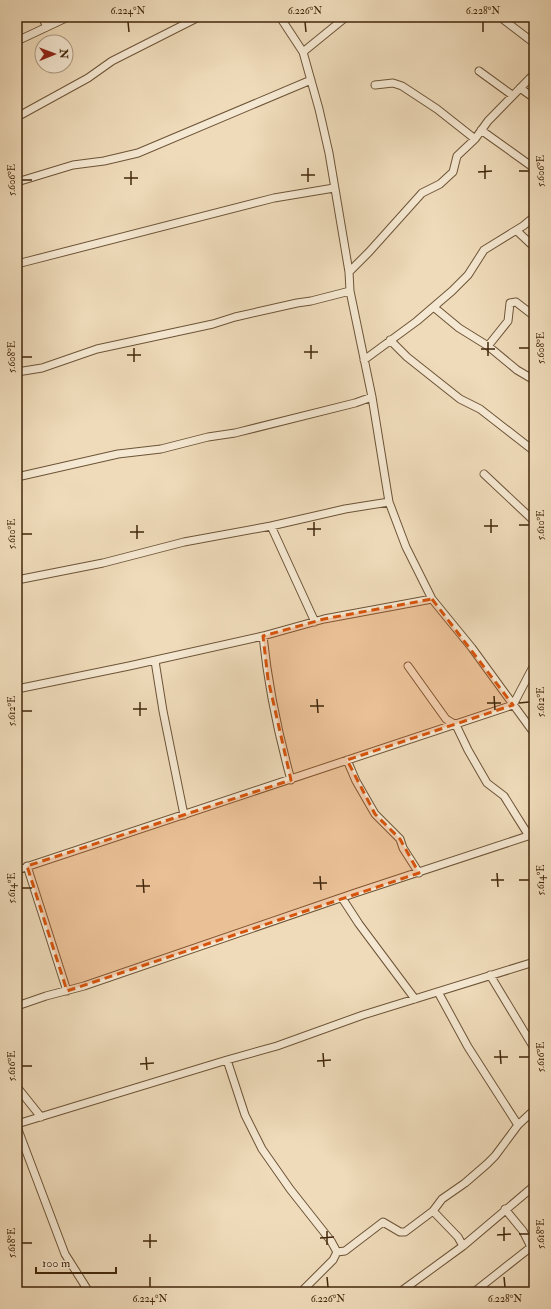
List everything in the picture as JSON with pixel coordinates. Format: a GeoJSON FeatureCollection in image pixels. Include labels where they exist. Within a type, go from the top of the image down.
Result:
{"type":"FeatureCollection","features":[{"type":"Feature","properties":{"kind":"street"},"geometry":{"type":"LineString","coordinates":[[42,17],[47,27]]}},
{"type":"Feature","properties":{"kind":"street"},"geometry":{"type":"LineString","coordinates":[[17,41],[68,17]]}},
{"type":"Feature","properties":{"kind":"street"},"geometry":{"type":"LineString","coordinates":[[17,118],[88,78],[112,61],[199,17]]}},
{"type":"Feature","properties":{"kind":"street"},"geometry":{"type":"LineString","coordinates":[[280,17],[303,52],[329,153],[349,272],[350,291],[372,397],[389,502],[414,565],[432,599],[472,648],[534,733]]}},
{"type":"Feature","properties":{"kind":"street"},"geometry":{"type":"LineString","coordinates":[[303,52],[346,17]]}},
{"type":"Feature","properties":{"kind":"street"},"geometry":{"type":"LineString","coordinates":[[500,17],[534,43]]}},
{"type":"Feature","properties":{"kind":"street"},"geometry":{"type":"LineString","coordinates":[[479,71],[512,95]]}},
{"type":"Feature","properties":{"kind":"street"},"geometry":{"type":"LineString","coordinates":[[349,272],[422,193],[440,184],[453,172],[457,156],[475,139],[481,130],[512,95],[534,74]]}},
{"type":"Feature","properties":{"kind":"street"},"geometry":{"type":"LineString","coordinates":[[17,182],[73,165],[104,161],[138,153],[311,80]]}},
{"type":"Feature","properties":{"kind":"street"},"geometry":{"type":"LineString","coordinates":[[375,85],[393,83],[402,86],[437,109],[475,139]]}},
{"type":"Feature","properties":{"kind":"street"},"geometry":{"type":"LineString","coordinates":[[520,88],[534,98]]}},
{"type":"Feature","properties":{"kind":"street"},"geometry":{"type":"LineString","coordinates":[[481,130],[534,168]]}},
{"type":"Feature","properties":{"kind":"street"},"geometry":{"type":"LineString","coordinates":[[17,264],[274,198],[334,188]]}},
{"type":"Feature","properties":{"kind":"street"},"geometry":{"type":"LineString","coordinates":[[364,360],[436,306],[468,275],[484,250],[517,231],[534,217]]}},
{"type":"Feature","properties":{"kind":"street"},"geometry":{"type":"LineString","coordinates":[[517,231],[534,247]]}},
{"type":"Feature","properties":{"kind":"street"},"geometry":{"type":"LineString","coordinates":[[17,372],[42,368],[97,349],[206,326],[235,317],[350,291]]}},
{"type":"Feature","properties":{"kind":"street"},"geometry":{"type":"LineString","coordinates":[[488,346],[508,321],[510,303],[516,302],[534,316]]}},
{"type":"Feature","properties":{"kind":"street"},"geometry":{"type":"LineString","coordinates":[[436,306],[436,309],[459,328],[488,346],[517,370],[534,380]]}},
{"type":"Feature","properties":{"kind":"street"},"geometry":{"type":"LineString","coordinates":[[390,340],[407,357],[460,399],[480,409],[534,451]]}},
{"type":"Feature","properties":{"kind":"street"},"geometry":{"type":"LineString","coordinates":[[17,477],[118,454],[161,449],[208,437],[235,433],[356,403],[372,397]]}},
{"type":"Feature","properties":{"kind":"street"},"geometry":{"type":"LineString","coordinates":[[484,474],[534,521]]}},
{"type":"Feature","properties":{"kind":"street"},"geometry":{"type":"LineString","coordinates":[[17,580],[103,563],[184,542],[271,526],[345,509],[389,502]]}},
{"type":"Feature","properties":{"kind":"street"},"geometry":{"type":"LineString","coordinates":[[271,526],[315,622]]}},
{"type":"Feature","properties":{"kind":"street"},"geometry":{"type":"LineString","coordinates":[[17,689],[155,661],[315,622],[432,599]]}},
{"type":"Feature","properties":{"kind":"street"},"geometry":{"type":"LineString","coordinates":[[262,636],[268,679],[279,734],[291,780]]}},
{"type":"Feature","properties":{"kind":"street"},"geometry":{"type":"LineString","coordinates":[[155,661],[163,711],[184,815]]}},
{"type":"Feature","properties":{"kind":"street"},"geometry":{"type":"LineString","coordinates":[[17,870],[513,705],[534,665]]}},
{"type":"Feature","properties":{"kind":"street"},"geometry":{"type":"LineString","coordinates":[[17,1006],[67,991],[532,835],[504,796],[488,783],[468,750],[456,725],[446,719],[408,666]]}},
{"type":"Feature","properties":{"kind":"street"},"geometry":{"type":"LineString","coordinates":[[348,760],[356,781],[376,814],[400,839],[403,848],[419,873]]}},
{"type":"Feature","properties":{"kind":"street"},"geometry":{"type":"LineString","coordinates":[[27,866],[67,991]]}},
{"type":"Feature","properties":{"kind":"street"},"geometry":{"type":"LineString","coordinates":[[342,898],[358,924],[416,999]]}},
{"type":"Feature","properties":{"kind":"street"},"geometry":{"type":"LineString","coordinates":[[89,1292],[65,1254],[17,1126],[41,1117],[277,1046],[363,1015],[534,962]]}},
{"type":"Feature","properties":{"kind":"street"},"geometry":{"type":"LineString","coordinates":[[490,976],[534,1048]]}},
{"type":"Feature","properties":{"kind":"street"},"geometry":{"type":"LineString","coordinates":[[438,992],[468,1047],[518,1125]]}},
{"type":"Feature","properties":{"kind":"street"},"geometry":{"type":"LineString","coordinates":[[227,1060],[245,1115],[262,1149],[290,1190],[332,1241],[337,1252]]}},
{"type":"Feature","properties":{"kind":"street"},"geometry":{"type":"LineString","coordinates":[[17,1088],[41,1117]]}},
{"type":"Feature","properties":{"kind":"street"},"geometry":{"type":"LineString","coordinates":[[337,1252],[345,1251],[383,1222],[400,1232],[405,1232],[433,1211],[442,1199],[465,1183],[495,1156],[518,1125],[534,1110]]}},
{"type":"Feature","properties":{"kind":"street"},"geometry":{"type":"LineString","coordinates":[[400,1292],[462,1246],[534,1186]]}},
{"type":"Feature","properties":{"kind":"street"},"geometry":{"type":"LineString","coordinates":[[474,1292],[533,1250],[523,1231],[505,1209]]}},
{"type":"Feature","properties":{"kind":"street"},"geometry":{"type":"LineString","coordinates":[[433,1211],[458,1237],[462,1246]]}},
{"type":"Feature","properties":{"kind":"street"},"geometry":{"type":"LineString","coordinates":[[301,1292],[333,1260],[337,1252]]}},
{"type":"Feature","properties":{"kind":"highlighted area"},"geometry":{"type":"Polygon","coordinates":[[[432,599],[513,705],[347,760],[375,814],[400,839],[419,873],[84,986],[67,991],[27,866],[291,780],[268,679],[263,636],[324,619],[432,599]]]}}]}
